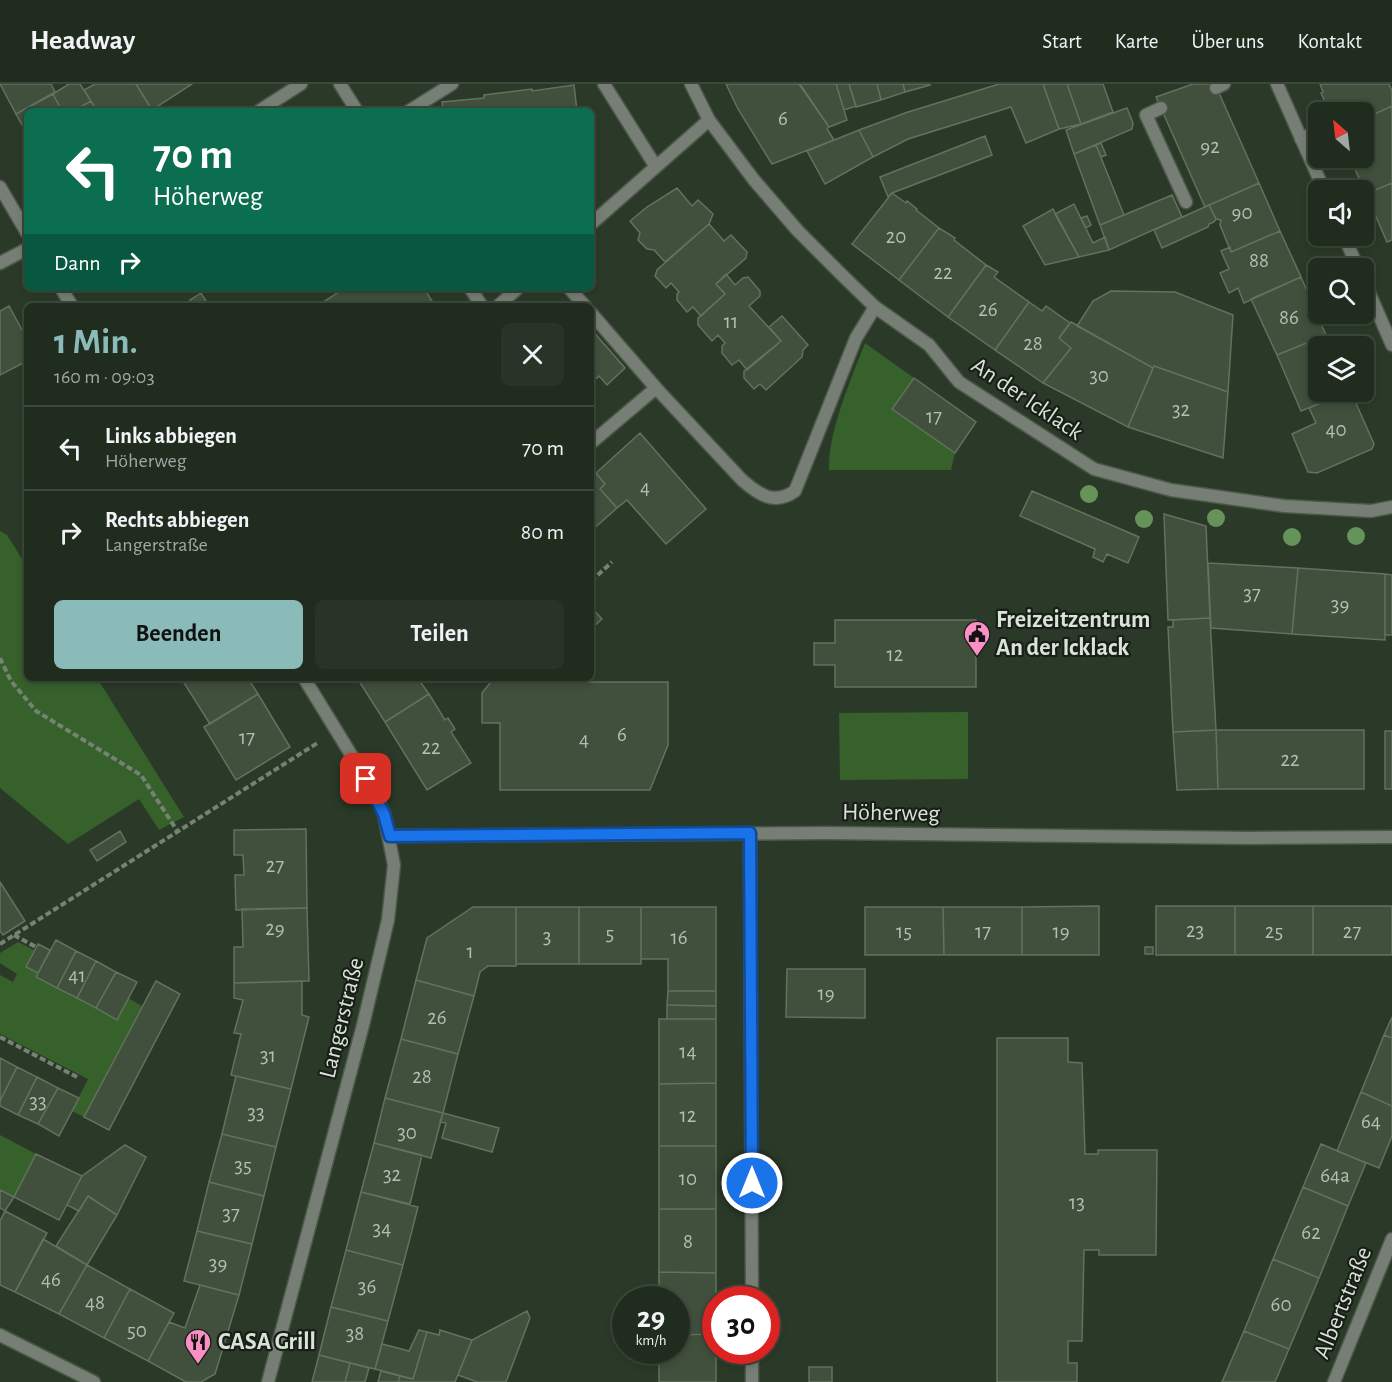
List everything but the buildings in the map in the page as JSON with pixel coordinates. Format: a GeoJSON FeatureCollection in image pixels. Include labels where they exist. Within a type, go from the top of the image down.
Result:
{"type":"FeatureCollection","features":[{"type":"Feature","properties":{"kind":"street"},"geometry":{"type":"LineString","coordinates":[[264,108],[301,84]]}},
{"type":"Feature","properties":{"kind":"street"},"geometry":{"type":"LineString","coordinates":[[340,84],[355,108]]}},
{"type":"Feature","properties":{"kind":"street"},"geometry":{"type":"LineString","coordinates":[[414,108],[452,84]]}},
{"type":"Feature","properties":{"kind":"street"},"geometry":{"type":"LineString","coordinates":[[604,84],[656,167]]}},
{"type":"Feature","properties":{"kind":"street","name":"An der Icklack"},"geometry":{"type":"LineString","coordinates":[[691,84],[709,120],[754,180],[798,231],[875,307],[929,345],[959,382],[1094,469],[1171,490],[1284,506],[1371,511],[1392,507]]}},
{"type":"Feature","properties":{"kind":"street"},"geometry":{"type":"LineString","coordinates":[[1277,84],[1319,180]]}},
{"type":"Feature","properties":{"kind":"street"},"geometry":{"type":"LineString","coordinates":[[1161,108],[1146,115],[1186,202]]}},
{"type":"Feature","properties":{"kind":"street"},"geometry":{"type":"LineString","coordinates":[[594,221],[709,120]]}},
{"type":"Feature","properties":{"kind":"street"},"geometry":{"type":"LineString","coordinates":[[1301,139],[1308,136]]}},
{"type":"Feature","properties":{"kind":"street"},"geometry":{"type":"LineString","coordinates":[[0,187],[24,228]]}},
{"type":"Feature","properties":{"kind":"street"},"geometry":{"type":"LineString","coordinates":[[0,263],[24,251]]}},
{"type":"Feature","properties":{"kind":"street"},"geometry":{"type":"LineString","coordinates":[[501,303],[515,291]]}},
{"type":"Feature","properties":{"kind":"street"},"geometry":{"type":"LineString","coordinates":[[572,291],[582,303]]}},
{"type":"Feature","properties":{"kind":"street"},"geometry":{"type":"LineString","coordinates":[[1374,304],[1392,345]]}},
{"type":"Feature","properties":{"kind":"street"},"geometry":{"type":"LineString","coordinates":[[594,317],[656,388],[756,492],[777,499],[795,491],[856,338],[875,307]]}},
{"type":"Feature","properties":{"kind":"street"},"geometry":{"type":"LineString","coordinates":[[594,440],[656,388]]}},
{"type":"Feature","properties":{"kind":"street","name":"Langerstraße"},"geometry":{"type":"LineString","coordinates":[[268,1382],[363,1025],[388,920],[394,865],[390,836],[376,795],[306,681]]}},
{"type":"Feature","properties":{"kind":"street"},"geometry":{"type":"LineString","coordinates":[[750,833],[752,1286]]}},
{"type":"Feature","properties":{"kind":"street","name":"Höherweg"},"geometry":{"type":"LineString","coordinates":[[390,836],[750,833],[1392,837]]}},
{"type":"Feature","properties":{"kind":"street","name":"Albertstraße"},"geometry":{"type":"LineString","coordinates":[[1334,1382],[1388,1260],[1392,1239]]}},
{"type":"Feature","properties":{"kind":"street"},"geometry":{"type":"LineString","coordinates":[[0,1335],[94,1382]]}},
{"type":"Feature","properties":{"kind":"street"},"geometry":{"type":"LineString","coordinates":[[752,1364],[752,1382]]}},
{"type":"Feature","properties":{"kind":"path"},"geometry":{"type":"LineString","coordinates":[[594,578],[612,562]]}},
{"type":"Feature","properties":{"kind":"path"},"geometry":{"type":"LineString","coordinates":[[0,658],[11,681],[36,711],[141,775],[178,832]]}},
{"type":"Feature","properties":{"kind":"path"},"geometry":{"type":"LineString","coordinates":[[0,944],[337,731]]}},
{"type":"Feature","properties":{"kind":"path"},"geometry":{"type":"LineString","coordinates":[[14,935],[36,947]]}},
{"type":"Feature","properties":{"kind":"path"},"geometry":{"type":"LineString","coordinates":[[0,1037],[76,1077]]}},
{"type":"Feature","properties":{"kind":"green space"},"geometry":{"type":"Polygon","coordinates":[[[865,343],[914,378],[892,409],[955,453],[951,470],[829,470],[836,423],[865,343]]]}},
{"type":"Feature","properties":{"kind":"green space"},"geometry":{"type":"Polygon","coordinates":[[[0,531],[7,535],[24,562],[24,681],[99,681],[184,817],[159,830],[139,799],[68,844],[0,788],[0,531]]]}},
{"type":"Feature","properties":{"kind":"green space"},"geometry":{"type":"Polygon","coordinates":[[[968,712],[968,779],[840,780],[839,713],[968,712]]]}},
{"type":"Feature","properties":{"kind":"green space"},"geometry":{"type":"Polygon","coordinates":[[[18,942],[34,950],[26,967],[38,973],[36,977],[117,1019],[128,998],[142,1006],[84,1117],[72,1111],[88,1079],[0,1034],[0,975],[13,982],[17,974],[0,963],[0,953],[18,942]]]}},
{"type":"Feature","properties":{"kind":"green space"},"geometry":{"type":"Polygon","coordinates":[[[0,1135],[36,1154],[14,1197],[0,1190],[0,1135]]]}},
{"type":"Feature","properties":{"kind":"place","name":"Freizeitzentrum An der Icklack"},"geometry":{"type":"Point","coordinates":[977,657]}},
{"type":"Feature","properties":{"kind":"place","name":"CASA Grill"},"geometry":{"type":"Point","coordinates":[198,1365]}},
{"type":"Feature","properties":{"kind":"route"},"geometry":{"type":"LineString","coordinates":[[366,779],[384,814],[390,836],[750,833],[752,1183]]}}]}
